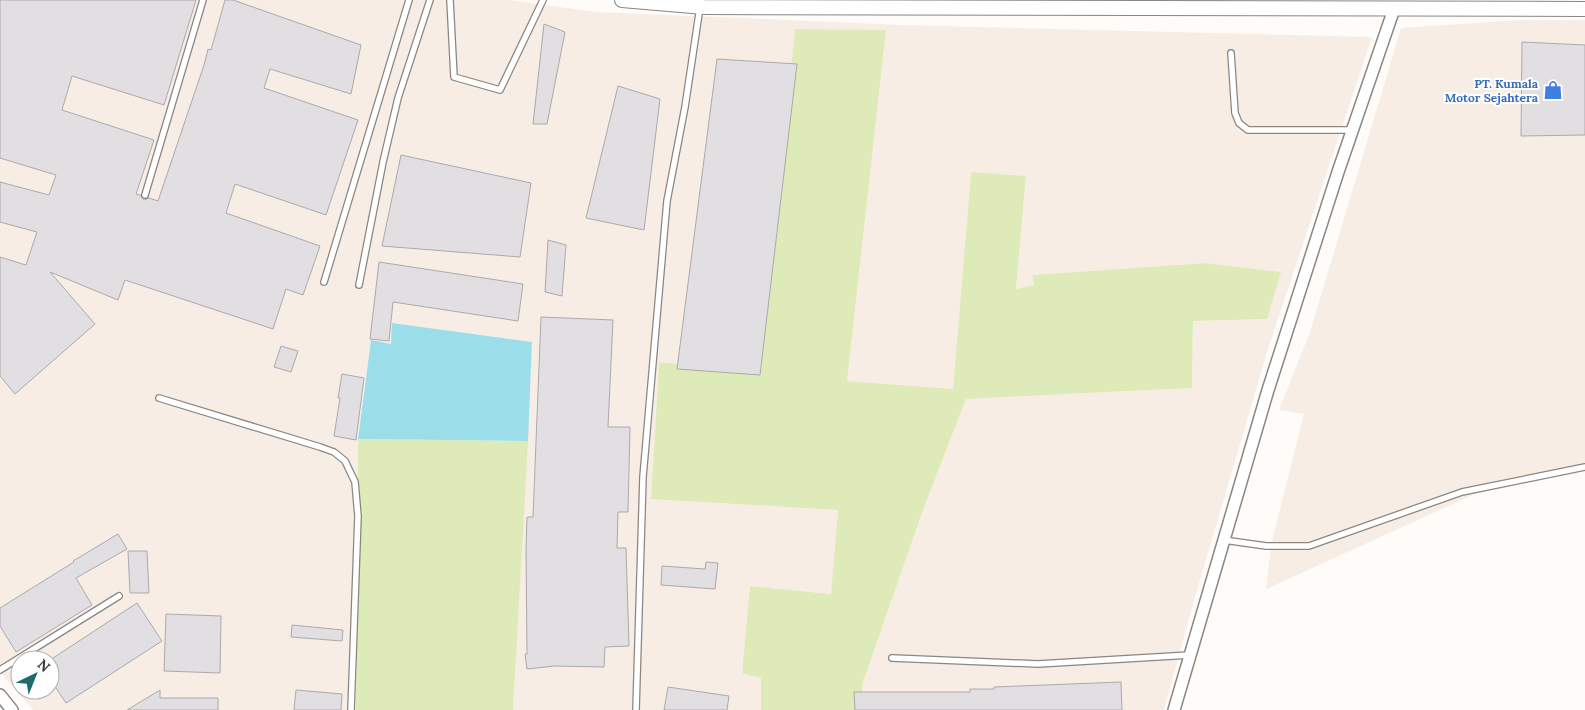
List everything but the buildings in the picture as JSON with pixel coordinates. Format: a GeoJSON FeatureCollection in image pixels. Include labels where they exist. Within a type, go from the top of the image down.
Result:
{"type":"FeatureCollection","features":[{"type":"Feature","properties":{"kind":"street"},"geometry":{"type":"LineString","coordinates":[[622,0],[700,6],[1585,9]]}},
{"type":"Feature","properties":{"kind":"street"},"geometry":{"type":"LineString","coordinates":[[1174,710],[1268,390],[1352,130],[1394,9]]}},
{"type":"Feature","properties":{"kind":"street"},"geometry":{"type":"LineString","coordinates":[[0,695],[12,710]]}},
{"type":"Feature","properties":{"kind":"lane"},"geometry":{"type":"LineString","coordinates":[[145,195],[203,0]]}},
{"type":"Feature","properties":{"kind":"lane"},"geometry":{"type":"LineString","coordinates":[[324,282],[409,0]]}},
{"type":"Feature","properties":{"kind":"lane"},"geometry":{"type":"LineString","coordinates":[[359,285],[383,162],[398,98],[430,0]]}},
{"type":"Feature","properties":{"kind":"lane"},"geometry":{"type":"LineString","coordinates":[[450,0],[454,77],[500,90],[543,0]]}},
{"type":"Feature","properties":{"kind":"lane"},"geometry":{"type":"LineString","coordinates":[[636,710],[643,477],[667,201],[685,107],[700,6]]}},
{"type":"Feature","properties":{"kind":"lane"},"geometry":{"type":"LineString","coordinates":[[1231,54],[1235,114],[1239,123],[1248,130],[1352,130]]}},
{"type":"Feature","properties":{"kind":"lane"},"geometry":{"type":"LineString","coordinates":[[159,398],[320,447],[334,452],[345,461],[355,482],[358,516],[352,710]]}},
{"type":"Feature","properties":{"kind":"lane"},"geometry":{"type":"LineString","coordinates":[[1224,540],[1266,546],[1309,546],[1462,492],[1585,467]]}},
{"type":"Feature","properties":{"kind":"lane"},"geometry":{"type":"LineString","coordinates":[[0,670],[119,596]]}},
{"type":"Feature","properties":{"kind":"lane"},"geometry":{"type":"LineString","coordinates":[[892,658],[1038,664],[1190,655]]}},
{"type":"Feature","properties":{"kind":"shaded area"},"geometry":{"type":"Polygon","coordinates":[[[0,0],[508,0],[597,12],[902,25],[1372,37],[1268,349],[1164,710],[864,710],[862,685],[923,510],[966,399],[1192,388],[1193,321],[1267,319],[1280,272],[1206,263],[1032,275],[1034,285],[1016,289],[1026,177],[971,172],[953,389],[847,381],[886,30],[795,29],[761,372],[659,362],[651,499],[838,510],[831,594],[750,586],[742,673],[761,677],[761,710],[513,710],[532,342],[393,323],[391,344],[371,341],[358,439],[356,710],[33,710],[24,700],[60,700],[60,650],[10,650],[10,684],[0,672],[0,0]]]}},
{"type":"Feature","properties":{"kind":"shaded area"},"geometry":{"type":"Polygon","coordinates":[[[1520,20],[1585,20],[1585,469],[1475,494],[1266,589],[1271,545],[1304,414],[1279,410],[1310,332],[1401,28],[1520,20]]]}},
{"type":"Feature","properties":{"kind":"green space"},"geometry":{"type":"Polygon","coordinates":[[[795,29],[886,30],[847,381],[953,389],[971,172],[1026,176],[1016,289],[1034,285],[1032,275],[1206,263],[1281,272],[1267,319],[1193,321],[1192,388],[966,399],[923,510],[862,685],[864,710],[761,710],[761,678],[742,673],[750,586],[831,594],[838,510],[651,499],[659,362],[761,372],[795,29]]]}},
{"type":"Feature","properties":{"kind":"green space"},"geometry":{"type":"Polygon","coordinates":[[[358,439],[528,441],[513,710],[356,710],[358,439]]]}},
{"type":"Feature","properties":{"kind":"water"},"geometry":{"type":"Polygon","coordinates":[[[392,323],[532,342],[528,441],[358,439],[371,340],[391,344],[392,323]]]}},
{"type":"Feature","properties":{"kind":"place","name":"PT. Kumala Motor Sejahtera"},"geometry":{"type":"Point","coordinates":[1553,90]}}]}
